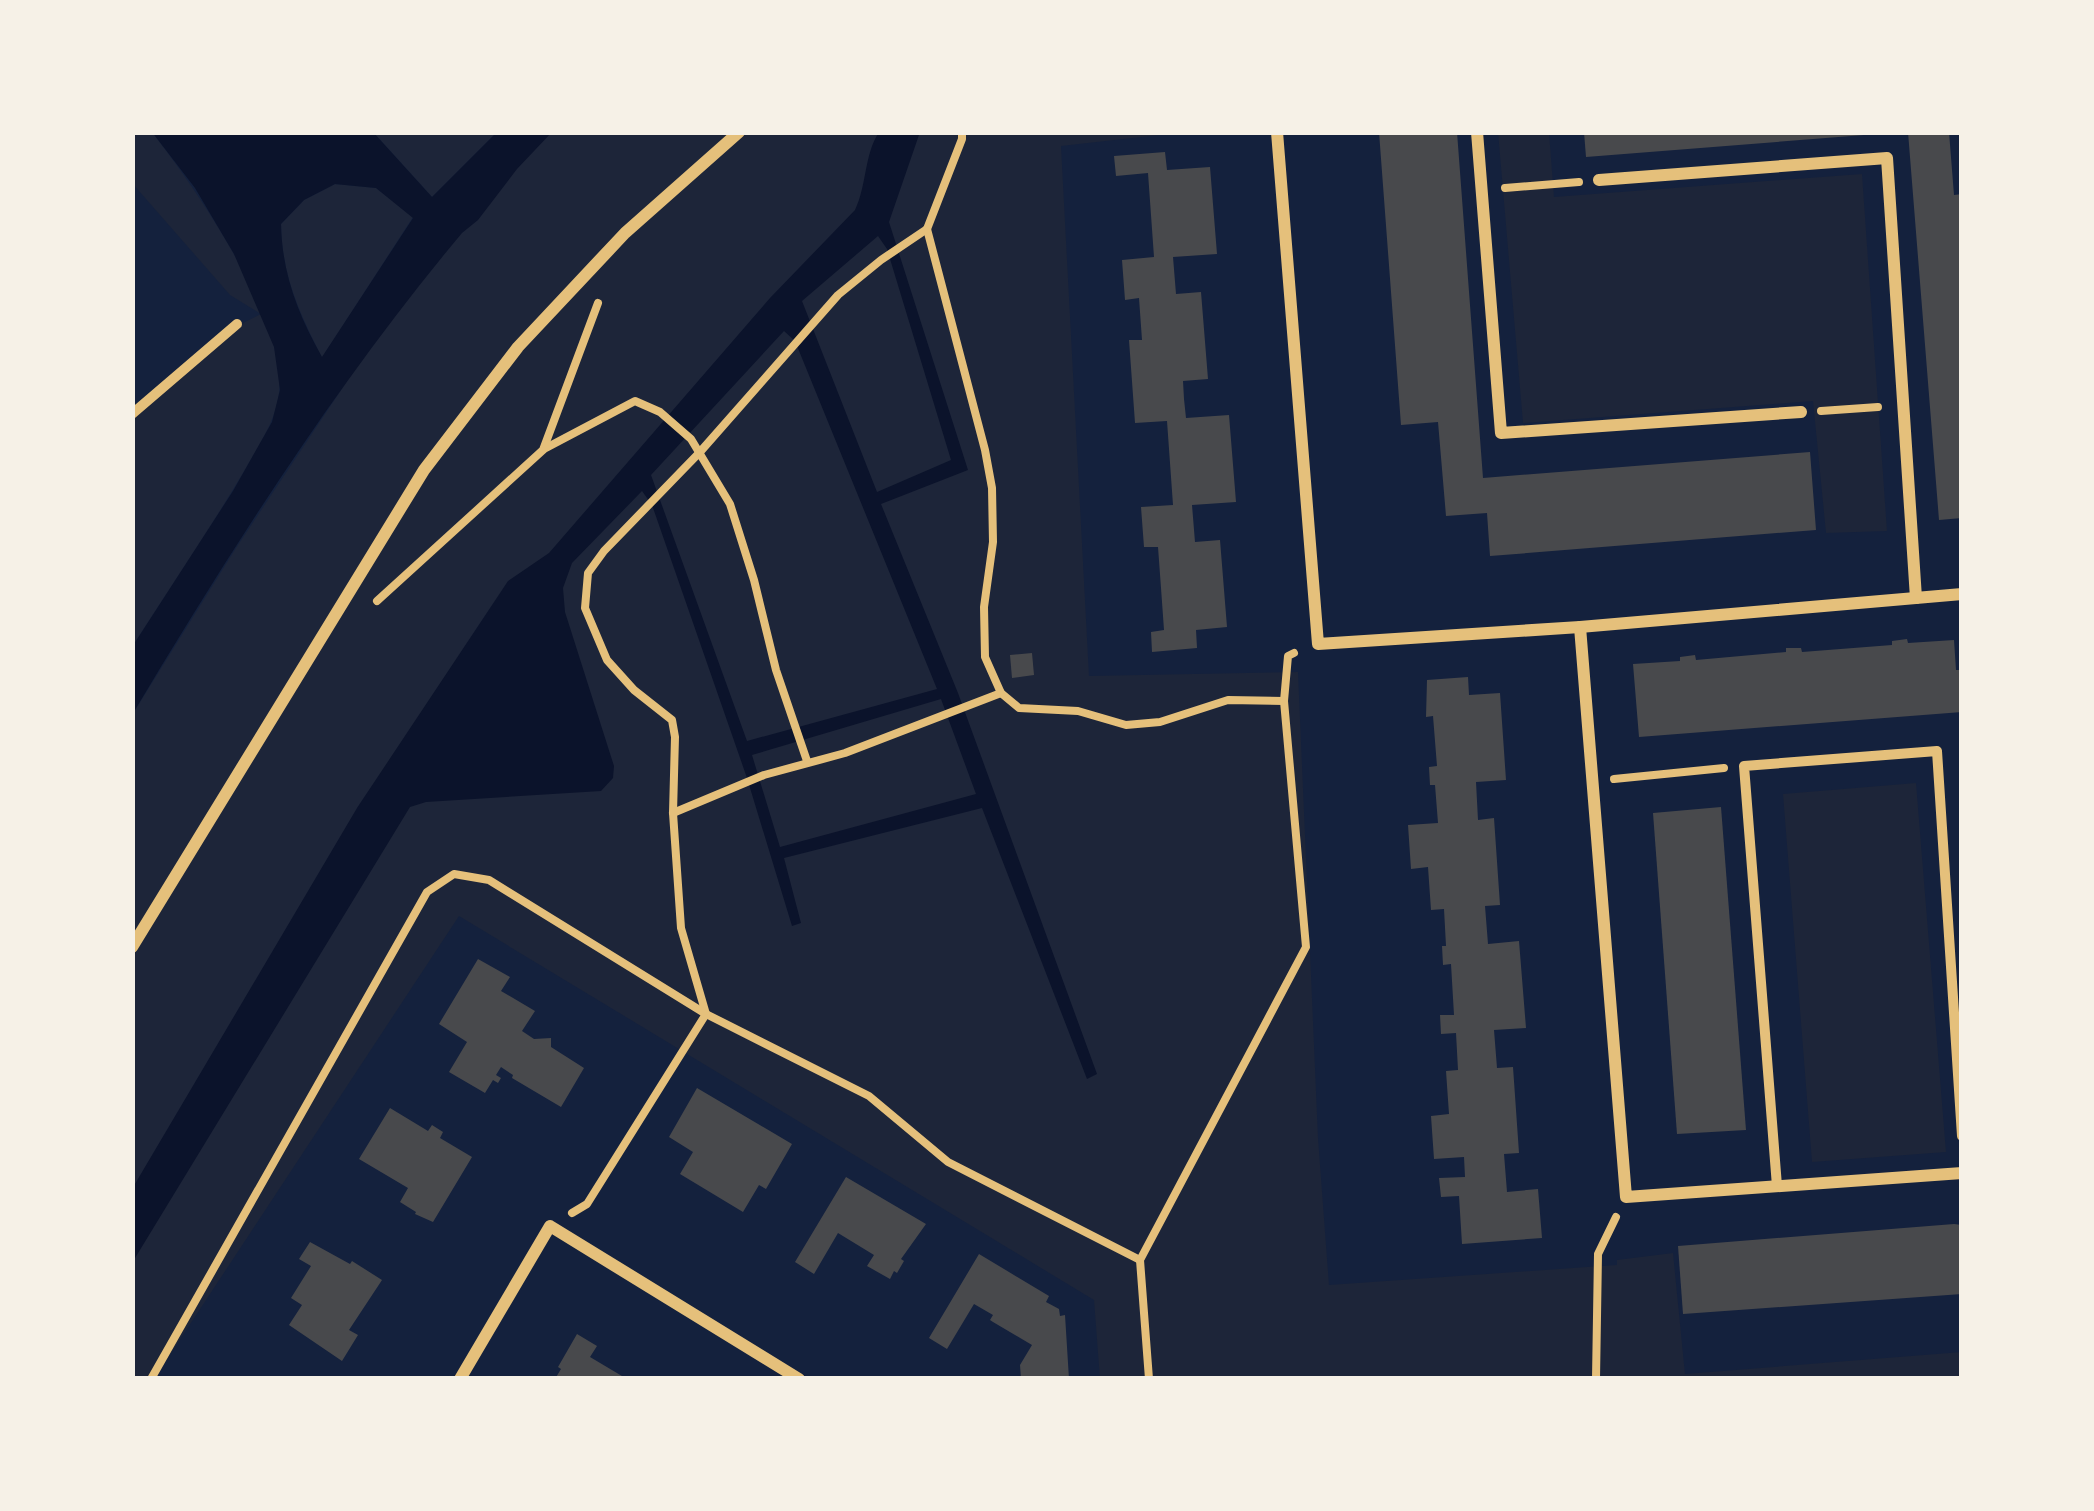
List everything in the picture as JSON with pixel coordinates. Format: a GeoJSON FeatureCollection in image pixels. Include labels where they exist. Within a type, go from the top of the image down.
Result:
{"type":"FeatureCollection","features":[{"type":"Feature","properties":{"kind":"street"},"geometry":{"type":"LineString","coordinates":[[132,947],[424,470],[533,330],[625,232],[739,132]]}},
{"type":"Feature","properties":{"kind":"street"},"geometry":{"type":"LineString","coordinates":[[1277,132],[1318,644],[1580,628],[1962,594]]}},
{"type":"Feature","properties":{"kind":"street"},"geometry":{"type":"LineString","coordinates":[[1478,132],[1501,433],[1802,412]]}},
{"type":"Feature","properties":{"kind":"street"},"geometry":{"type":"LineString","coordinates":[[1599,180],[1887,158],[1916,598]]}},
{"type":"Feature","properties":{"kind":"street"},"geometry":{"type":"LineString","coordinates":[[132,414],[237,324]]}},
{"type":"Feature","properties":{"kind":"street"},"geometry":{"type":"LineString","coordinates":[[1580,628],[1626,1197],[1962,1173]]}},
{"type":"Feature","properties":{"kind":"street"},"geometry":{"type":"LineString","coordinates":[[1777,1186],[1744,766],[1936,751],[1962,1136]]}},
{"type":"Feature","properties":{"kind":"street"},"geometry":{"type":"LineString","coordinates":[[460,1379],[550,1226],[799,1379]]}},
{"type":"Feature","properties":{"kind":"path"},"geometry":{"type":"LineString","coordinates":[[550,1226],[587,1204],[706,1014],[681,928],[672,720],[634,690],[607,660],[585,608],[588,573],[838,296],[927,229],[962,132]]}},
{"type":"Feature","properties":{"kind":"path"},"geometry":{"type":"LineString","coordinates":[[1483,190],[1599,180]]}},
{"type":"Feature","properties":{"kind":"path"},"geometry":{"type":"LineString","coordinates":[[927,229],[992,488],[985,657],[1000,693],[1019,708],[1078,711],[1126,725],[1160,722],[1228,700],[1284,701]]}},
{"type":"Feature","properties":{"kind":"path"},"geometry":{"type":"LineString","coordinates":[[543,450],[573,370]]}},
{"type":"Feature","properties":{"kind":"path"},"geometry":{"type":"LineString","coordinates":[[452,533],[543,450],[635,400],[660,412],[691,439],[730,504],[776,670],[808,761]]}},
{"type":"Feature","properties":{"kind":"path"},"geometry":{"type":"LineString","coordinates":[[1802,412],[1904,405]]}},
{"type":"Feature","properties":{"kind":"path"},"geometry":{"type":"LineString","coordinates":[[1149,1379],[1140,1260],[1306,947],[1284,701],[1288,656],[1318,644]]}},
{"type":"Feature","properties":{"kind":"path"},"geometry":{"type":"LineString","coordinates":[[673,813],[741,783],[845,753],[1000,693]]}},
{"type":"Feature","properties":{"kind":"path"},"geometry":{"type":"LineString","coordinates":[[1592,781],[1744,766]]}},
{"type":"Feature","properties":{"kind":"path"},"geometry":{"type":"LineString","coordinates":[[151,1379],[427,892],[454,874],[489,880],[706,1014],[869,1096],[948,1162],[1140,1260]]}},
{"type":"Feature","properties":{"kind":"path"},"geometry":{"type":"LineString","coordinates":[[1596,1379],[1598,1254],[1626,1197]]}},
{"type":"Feature","properties":{"kind":"shaded area"},"geometry":{"type":"Polygon","coordinates":[[[132,132],[152,132],[235,256],[269,329],[278,363],[279,393],[271,423],[246,468],[132,647],[132,413],[261,314],[230,295],[132,183],[132,132]]]}},
{"type":"Feature","properties":{"kind":"shaded area"},"geometry":{"type":"Polygon","coordinates":[[[152,132],[373,132],[432,197],[497,132],[552,132],[462,233],[329,407],[247,528],[132,715],[132,647],[233,491],[272,422],[280,390],[274,347],[234,254],[195,188],[152,132]],[[335,184],[304,200],[281,224],[293,293],[322,357],[413,218],[376,188],[335,184]]]}},
{"type":"Feature","properties":{"kind":"shaded area"},"geometry":{"type":"Polygon","coordinates":[[[373,132],[497,132],[432,197],[373,132]]]}},
{"type":"Feature","properties":{"kind":"shaded area"},"geometry":{"type":"Polygon","coordinates":[[[550,132],[1186,132],[1061,146],[1089,676],[1298,672],[1329,1285],[1617,1265],[1617,1260],[1673,1253],[1685,1374],[1962,1352],[1962,1379],[1100,1379],[1094,1300],[459,916],[154,1379],[132,1379],[132,715],[427,252],[550,132]]]}},
{"type":"Feature","properties":{"kind":"shaded area"},"geometry":{"type":"Polygon","coordinates":[[[879,132],[920,132],[889,222],[968,470],[881,504],[958,693],[1097,1074],[1087,1079],[982,808],[784,858],[801,923],[792,926],[747,778],[652,505],[642,491],[572,563],[563,588],[565,612],[614,766],[613,778],[601,791],[426,802],[410,807],[132,1263],[132,1189],[357,808],[508,581],[549,553],[770,298],[855,210],[879,132]],[[878,236],[802,301],[877,492],[951,460],[887,249],[878,236]],[[784,331],[651,475],[747,741],[937,689],[795,341],[784,331]],[[941,699],[752,755],[780,847],[976,794],[941,699]]]}},
{"type":"Feature","properties":{"kind":"shaded area"},"geometry":{"type":"Polygon","coordinates":[[[1498,132],[1549,132],[1554,197],[1862,174],[1887,531],[1826,533],[1813,401],[1523,423],[1498,132]]]}},
{"type":"Feature","properties":{"kind":"shaded area"},"geometry":{"type":"Polygon","coordinates":[[[335,184],[376,188],[413,217],[322,358],[288,277],[281,224],[304,200],[335,184]]]}},
{"type":"Feature","properties":{"kind":"shaded area"},"geometry":{"type":"Polygon","coordinates":[[[1916,783],[1946,1152],[1812,1162],[1783,794],[1916,783]]]}},
{"type":"Feature","properties":{"kind":"building"},"geometry":{"type":"Polygon","coordinates":[[[1379,132],[1457,132],[1483,478],[1810,452],[1816,530],[1490,556],[1487,513],[1446,516],[1438,422],[1401,425],[1379,132]]]}},
{"type":"Feature","properties":{"kind":"building"},"geometry":{"type":"Polygon","coordinates":[[[1584,132],[1863,132],[1864,135],[1586,157],[1584,132]]]}},
{"type":"Feature","properties":{"kind":"building"},"geometry":{"type":"Polygon","coordinates":[[[1908,132],[1949,132],[1954,195],[1962,194],[1962,518],[1939,520],[1908,132]]]}},
{"type":"Feature","properties":{"kind":"building"},"geometry":{"type":"Polygon","coordinates":[[[1165,152],[1167,170],[1210,167],[1217,254],[1173,257],[1176,294],[1201,292],[1208,379],[1183,381],[1184,399],[1186,418],[1229,415],[1236,502],[1192,505],[1195,542],[1220,540],[1227,627],[1196,630],[1197,648],[1152,652],[1151,632],[1164,630],[1158,547],[1144,547],[1141,507],[1173,505],[1167,421],[1135,423],[1129,340],[1142,340],[1139,298],[1125,300],[1122,260],[1154,257],[1148,173],[1116,176],[1114,156],[1165,152]]]}},
{"type":"Feature","properties":{"kind":"building"},"geometry":{"type":"Polygon","coordinates":[[[1907,639],[1908,643],[1954,640],[1956,670],[1962,670],[1962,712],[1639,737],[1633,664],[1680,661],[1680,657],[1695,655],[1696,660],[1786,652],[1786,648],[1801,648],[1802,652],[1892,645],[1892,641],[1907,639]]]}},
{"type":"Feature","properties":{"kind":"building"},"geometry":{"type":"Polygon","coordinates":[[[1032,653],[1034,675],[1012,678],[1010,655],[1032,653]]]}},
{"type":"Feature","properties":{"kind":"building"},"geometry":{"type":"Polygon","coordinates":[[[1468,677],[1469,695],[1500,693],[1506,780],[1476,782],[1478,820],[1494,818],[1500,905],[1485,906],[1488,944],[1519,941],[1526,1028],[1494,1030],[1497,1068],[1513,1067],[1519,1153],[1504,1154],[1507,1192],[1538,1189],[1542,1238],[1462,1244],[1459,1196],[1441,1197],[1439,1178],[1465,1177],[1464,1157],[1434,1159],[1431,1116],[1449,1114],[1446,1071],[1458,1070],[1456,1033],[1441,1034],[1440,1015],[1454,1015],[1451,964],[1443,965],[1444,909],[1431,910],[1428,867],[1411,869],[1408,825],[1438,823],[1435,785],[1430,785],[1429,767],[1437,766],[1433,716],[1426,717],[1427,680],[1468,677]]]}},
{"type":"Feature","properties":{"kind":"building"},"geometry":{"type":"Polygon","coordinates":[[[1721,807],[1746,1130],[1677,1134],[1653,813],[1721,807]]]}},
{"type":"Feature","properties":{"kind":"building"},"geometry":{"type":"Polygon","coordinates":[[[478,959],[510,977],[501,991],[535,1011],[522,1031],[534,1039],[551,1038],[551,1047],[584,1068],[561,1107],[501,1067],[498,1083],[493,1080],[485,1093],[449,1072],[467,1042],[439,1024],[478,959]]]}},
{"type":"Feature","properties":{"kind":"building"},"geometry":{"type":"Polygon","coordinates":[[[697,1088],[792,1144],[766,1189],[759,1185],[743,1212],[680,1174],[693,1152],[669,1137],[697,1088]]]}},
{"type":"Feature","properties":{"kind":"building"},"geometry":{"type":"Polygon","coordinates":[[[390,1108],[428,1131],[432,1125],[443,1132],[440,1138],[472,1157],[433,1222],[400,1202],[408,1188],[359,1159],[390,1108]]]}},
{"type":"Feature","properties":{"kind":"building"},"geometry":{"type":"Polygon","coordinates":[[[846,1177],[926,1224],[890,1279],[867,1266],[874,1255],[838,1233],[814,1274],[795,1262],[846,1177]]]}},
{"type":"Feature","properties":{"kind":"building"},"geometry":{"type":"Polygon","coordinates":[[[1962,1225],[1962,1294],[1683,1314],[1678,1246],[1962,1225]]]}},
{"type":"Feature","properties":{"kind":"building"},"geometry":{"type":"Polygon","coordinates":[[[310,1242],[382,1280],[349,1330],[358,1335],[342,1361],[289,1325],[302,1305],[291,1298],[311,1266],[299,1259],[310,1242]]]}},
{"type":"Feature","properties":{"kind":"building"},"geometry":{"type":"Polygon","coordinates":[[[979,1254],[1049,1296],[1046,1302],[1059,1309],[1060,1316],[1065,1315],[1069,1379],[1021,1379],[1020,1365],[1032,1345],[990,1320],[993,1315],[974,1304],[947,1349],[929,1338],[979,1254]]]}},
{"type":"Feature","properties":{"kind":"building"},"geometry":{"type":"Polygon","coordinates":[[[577,1334],[597,1346],[590,1357],[627,1379],[555,1379],[577,1334]]]}}]}
